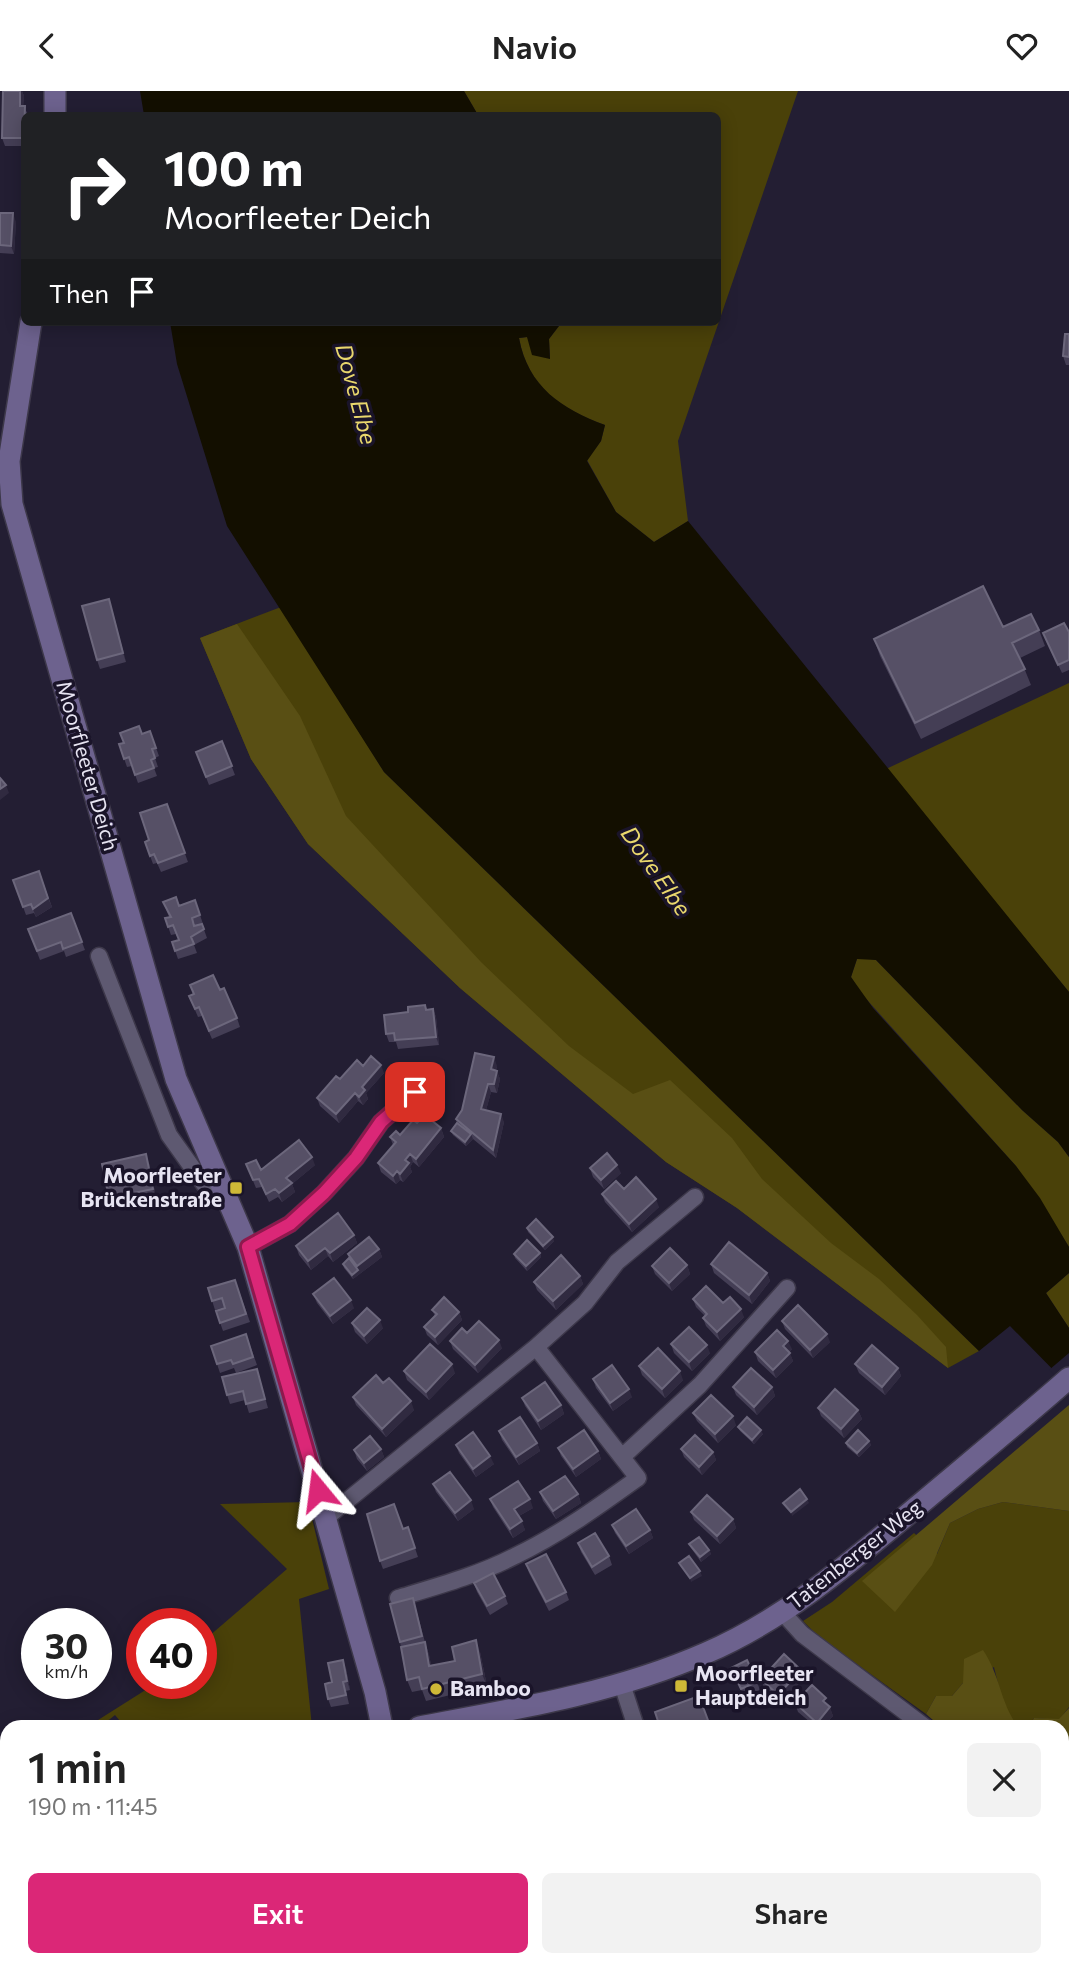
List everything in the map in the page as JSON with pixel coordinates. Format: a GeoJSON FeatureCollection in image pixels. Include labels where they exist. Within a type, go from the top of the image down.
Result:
{"type":"FeatureCollection","features":[{"type":"Feature","properties":{"kind":"street"},"geometry":{"type":"LineString","coordinates":[[55,91],[55,112]]}},
{"type":"Feature","properties":{"kind":"street","name":"Moorfleeter Deich"},"geometry":{"type":"LineString","coordinates":[[30,326],[9,461],[12,504],[176,1079],[248,1247],[327,1517],[381,1720]]}},
{"type":"Feature","properties":{"kind":"street","name":"Moorfleeter Deich"},"geometry":{"type":"LineString","coordinates":[[99,956],[169,1135],[209,1191],[227,1200]]}},
{"type":"Feature","properties":{"kind":"street"},"geometry":{"type":"LineString","coordinates":[[248,1247],[290,1224],[316,1201],[356,1158],[381,1122],[415,1092]]}},
{"type":"Feature","properties":{"kind":"street"},"geometry":{"type":"LineString","coordinates":[[327,1517],[536,1347],[584,1303],[617,1262],[695,1197]]}},
{"type":"Feature","properties":{"kind":"street"},"geometry":{"type":"LineString","coordinates":[[622,1457],[700,1385],[788,1288]]}},
{"type":"Feature","properties":{"kind":"street"},"geometry":{"type":"LineString","coordinates":[[398,1598],[459,1580],[515,1556],[582,1518],[638,1478],[536,1347]]}},
{"type":"Feature","properties":{"kind":"street","name":"Tatenberger Weg"},"geometry":{"type":"LineString","coordinates":[[452,1720],[622,1684],[708,1653],[783,1613],[847,1566],[1065,1382]]}},
{"type":"Feature","properties":{"kind":"street"},"geometry":{"type":"LineString","coordinates":[[783,1613],[802,1634],[916,1720]]}},
{"type":"Feature","properties":{"kind":"street"},"geometry":{"type":"LineString","coordinates":[[622,1684],[634,1720]]}},
{"type":"Feature","properties":{"kind":"shaded area"},"geometry":{"type":"Polygon","coordinates":[[[464,91],[798,91],[721,316],[721,112],[476,112],[464,91]]]}},
{"type":"Feature","properties":{"kind":"shaded area"},"geometry":{"type":"Polygon","coordinates":[[[559,326],[717,326],[678,441],[688,521],[654,542],[616,512],[587,460],[601,441],[605,425],[574,412],[549,394],[530,370],[523,355],[519,338],[527,337],[550,359],[549,339],[559,326]]]}},
{"type":"Feature","properties":{"kind":"shaded area"},"geometry":{"type":"Polygon","coordinates":[[[281,607],[384,772],[979,1351],[948,1368],[737,1208],[666,1162],[460,988],[308,844],[251,759],[200,638],[281,607]]]}},
{"type":"Feature","properties":{"kind":"shaded area"},"geometry":{"type":"Polygon","coordinates":[[[237,624],[300,716],[346,816],[481,962],[569,1046],[633,1094],[670,1080],[732,1138],[762,1179],[831,1243],[879,1279],[917,1315],[946,1347],[948,1368],[737,1208],[666,1162],[460,988],[308,844],[251,759],[200,638],[237,624]]]}},
{"type":"Feature","properties":{"kind":"shaded area"},"geometry":{"type":"Polygon","coordinates":[[[1069,683],[1069,992],[886,769],[1069,683]]]}},
{"type":"Feature","properties":{"kind":"shaded area"},"geometry":{"type":"Polygon","coordinates":[[[862,957],[876,960],[1022,1110],[1058,1142],[1069,1157],[1069,1247],[1016,1166],[860,992],[851,977],[857,959],[862,957]]]}},
{"type":"Feature","properties":{"kind":"shaded area"},"geometry":{"type":"Polygon","coordinates":[[[1069,1273],[1069,1328],[1046,1293],[1069,1273]]]}},
{"type":"Feature","properties":{"kind":"shaded area"},"geometry":{"type":"Polygon","coordinates":[[[1069,1405],[1069,1511],[1003,1502],[978,1509],[950,1523],[932,1565],[895,1612],[862,1581],[1069,1405]]]}},
{"type":"Feature","properties":{"kind":"shaded area"},"geometry":{"type":"Polygon","coordinates":[[[308,1502],[329,1589],[299,1599],[311,1720],[119,1720],[115,1715],[109,1720],[98,1720],[131,1699],[217,1699],[217,1629],[287,1569],[220,1504],[308,1502]]]}},
{"type":"Feature","properties":{"kind":"shaded area"},"geometry":{"type":"Polygon","coordinates":[[[1003,1502],[1069,1511],[1069,1707],[1059,1720],[1013,1720],[1004,1708],[994,1667],[963,1683],[952,1696],[936,1696],[926,1714],[818,1636],[803,1621],[832,1602],[914,1533],[937,1554],[950,1523],[978,1509],[1003,1502]]]}},
{"type":"Feature","properties":{"kind":"shaded area"},"geometry":{"type":"Polygon","coordinates":[[[983,1650],[1014,1720],[933,1720],[926,1714],[936,1696],[952,1696],[963,1683],[964,1659],[983,1650]]]}},
{"type":"Feature","properties":{"kind":"shaded area"},"geometry":{"type":"Polygon","coordinates":[[[1069,1708],[1069,1720],[1033,1720],[1034,1718],[1059,1719],[1069,1708]]]}},
{"type":"Feature","properties":{"kind":"water"},"geometry":{"type":"Polygon","coordinates":[[[140,91],[464,91],[476,112],[144,112],[140,91]]]}},
{"type":"Feature","properties":{"kind":"water","name":"Dove Elbe"},"geometry":{"type":"Polygon","coordinates":[[[171,326],[559,326],[549,339],[550,359],[532,355],[527,337],[519,338],[524,355],[530,370],[549,394],[575,412],[605,425],[601,441],[587,461],[616,512],[654,542],[688,521],[1069,992],[1069,1157],[1058,1142],[1022,1110],[876,960],[857,959],[851,977],[873,1008],[1016,1166],[1040,1198],[1069,1247],[1069,1273],[1046,1293],[1069,1328],[1069,1386],[1010,1326],[979,1351],[384,772],[227,526],[177,364],[171,326]]]}},
{"type":"Feature","properties":{"kind":"pier"},"geometry":{"type":"Polygon","coordinates":[[[1069,1353],[1069,1389],[1049,1370],[1069,1353]]]}},
{"type":"Feature","properties":{"kind":"building"},"geometry":{"type":"Polygon","coordinates":[[[3,91],[20,91],[20,106],[25,106],[25,112],[21,112],[21,138],[2,138],[3,91]]]}},
{"type":"Feature","properties":{"kind":"building"},"geometry":{"type":"Polygon","coordinates":[[[0,213],[13,213],[11,246],[0,245],[0,213]]]}},
{"type":"Feature","properties":{"kind":"building"},"geometry":{"type":"Polygon","coordinates":[[[1065,334],[1069,334],[1069,357],[1063,356],[1065,334]]]}},
{"type":"Feature","properties":{"kind":"building"},"geometry":{"type":"Polygon","coordinates":[[[983,586],[1003,627],[1031,614],[1039,630],[1012,643],[1025,669],[915,723],[874,639],[983,586]]]}},
{"type":"Feature","properties":{"kind":"building"},"geometry":{"type":"Polygon","coordinates":[[[109,599],[123,653],[97,660],[82,606],[109,599]]]}},
{"type":"Feature","properties":{"kind":"building"},"geometry":{"type":"Polygon","coordinates":[[[1064,623],[1069,632],[1069,660],[1058,665],[1043,633],[1064,623]]]}},
{"type":"Feature","properties":{"kind":"building"},"geometry":{"type":"Polygon","coordinates":[[[139,726],[142,734],[150,731],[156,748],[152,749],[155,758],[151,760],[154,768],[135,775],[129,757],[124,759],[119,744],[124,743],[120,733],[139,726]]]}},
{"type":"Feature","properties":{"kind":"building"},"geometry":{"type":"Polygon","coordinates":[[[222,741],[232,766],[206,777],[196,752],[222,741]]]}},
{"type":"Feature","properties":{"kind":"building"},"geometry":{"type":"Polygon","coordinates":[[[0,778],[6,785],[0,789],[0,778]]]}},
{"type":"Feature","properties":{"kind":"building"},"geometry":{"type":"Polygon","coordinates":[[[167,804],[185,853],[158,863],[154,854],[150,856],[145,842],[149,840],[140,813],[167,804]]]}},
{"type":"Feature","properties":{"kind":"building"},"geometry":{"type":"Polygon","coordinates":[[[39,871],[48,898],[33,909],[31,904],[23,907],[13,880],[39,871]]]}},
{"type":"Feature","properties":{"kind":"building"},"geometry":{"type":"Polygon","coordinates":[[[176,897],[179,906],[195,900],[200,915],[192,918],[194,926],[202,924],[204,929],[191,937],[194,944],[175,951],[172,942],[179,940],[173,925],[168,927],[165,918],[171,917],[163,902],[176,897]]]}},
{"type":"Feature","properties":{"kind":"building"},"geometry":{"type":"Polygon","coordinates":[[[71,913],[82,942],[63,949],[61,942],[37,951],[28,929],[71,913]]]}},
{"type":"Feature","properties":{"kind":"building"},"geometry":{"type":"Polygon","coordinates":[[[213,975],[220,990],[224,988],[237,1018],[209,1031],[199,1007],[195,1009],[189,996],[194,994],[190,985],[213,975]]]}},
{"type":"Feature","properties":{"kind":"building"},"geometry":{"type":"Polygon","coordinates":[[[425,1005],[426,1010],[433,1009],[436,1037],[395,1040],[394,1033],[386,1034],[384,1015],[408,1012],[408,1007],[425,1005]]]}},
{"type":"Feature","properties":{"kind":"building"},"geometry":{"type":"Polygon","coordinates":[[[475,1053],[494,1057],[491,1069],[497,1071],[494,1084],[488,1084],[481,1109],[501,1114],[493,1150],[456,1119],[462,1110],[475,1053]]]}},
{"type":"Feature","properties":{"kind":"building"},"geometry":{"type":"Polygon","coordinates":[[[371,1056],[381,1065],[362,1087],[365,1090],[359,1097],[355,1093],[336,1114],[317,1098],[336,1076],[340,1079],[357,1060],[363,1066],[371,1056]]]}},
{"type":"Feature","properties":{"kind":"building"},"geometry":{"type":"Polygon","coordinates":[[[425,1115],[441,1128],[416,1159],[410,1154],[405,1160],[409,1163],[400,1174],[397,1171],[393,1176],[378,1163],[396,1142],[390,1137],[396,1131],[400,1135],[413,1120],[417,1123],[425,1115]]]}},
{"type":"Feature","properties":{"kind":"building"},"geometry":{"type":"Polygon","coordinates":[[[457,1123],[471,1134],[465,1142],[451,1131],[457,1123]]]}},
{"type":"Feature","properties":{"kind":"building"},"geometry":{"type":"Polygon","coordinates":[[[299,1140],[312,1157],[286,1178],[292,1183],[279,1193],[275,1189],[266,1194],[259,1179],[253,1180],[246,1164],[256,1160],[261,1170],[299,1140]]]}},
{"type":"Feature","properties":{"kind":"building"},"geometry":{"type":"Polygon","coordinates":[[[607,1153],[617,1165],[601,1180],[590,1168],[607,1153]]]}},
{"type":"Feature","properties":{"kind":"building"},"geometry":{"type":"Polygon","coordinates":[[[146,1154],[153,1189],[109,1198],[102,1164],[146,1154]]]}},
{"type":"Feature","properties":{"kind":"building"},"geometry":{"type":"Polygon","coordinates":[[[636,1177],[656,1199],[629,1224],[602,1194],[616,1181],[624,1189],[636,1177]]]}},
{"type":"Feature","properties":{"kind":"building"},"geometry":{"type":"Polygon","coordinates":[[[338,1213],[354,1235],[330,1253],[325,1248],[308,1261],[296,1246],[338,1213]]]}},
{"type":"Feature","properties":{"kind":"building"},"geometry":{"type":"Polygon","coordinates":[[[536,1219],[553,1237],[543,1246],[527,1228],[536,1219]]]}},
{"type":"Feature","properties":{"kind":"building"},"geometry":{"type":"Polygon","coordinates":[[[369,1237],[379,1249],[357,1266],[348,1254],[369,1237]]]}},
{"type":"Feature","properties":{"kind":"building"},"geometry":{"type":"Polygon","coordinates":[[[527,1240],[540,1253],[526,1266],[514,1254],[527,1240]]]}},
{"type":"Feature","properties":{"kind":"building"},"geometry":{"type":"Polygon","coordinates":[[[729,1242],[767,1273],[749,1295],[711,1264],[729,1242]]]}},
{"type":"Feature","properties":{"kind":"building"},"geometry":{"type":"Polygon","coordinates":[[[670,1248],[687,1265],[669,1283],[652,1266],[670,1248]]]}},
{"type":"Feature","properties":{"kind":"building"},"geometry":{"type":"Polygon","coordinates":[[[561,1255],[580,1276],[553,1301],[534,1282],[561,1255]]]}},
{"type":"Feature","properties":{"kind":"building"},"geometry":{"type":"Polygon","coordinates":[[[349,1258],[358,1270],[352,1275],[343,1264],[349,1258]]]}},
{"type":"Feature","properties":{"kind":"building"},"geometry":{"type":"Polygon","coordinates":[[[334,1278],[351,1300],[330,1316],[313,1294],[334,1278]]]}},
{"type":"Feature","properties":{"kind":"building"},"geometry":{"type":"Polygon","coordinates":[[[235,1280],[246,1314],[220,1323],[216,1311],[225,1308],[222,1298],[212,1301],[208,1288],[235,1280]]]}},
{"type":"Feature","properties":{"kind":"building"},"geometry":{"type":"Polygon","coordinates":[[[706,1286],[723,1303],[730,1297],[741,1309],[717,1332],[703,1318],[707,1314],[693,1299],[706,1286]]]}},
{"type":"Feature","properties":{"kind":"building"},"geometry":{"type":"Polygon","coordinates":[[[444,1297],[459,1312],[435,1337],[424,1327],[437,1314],[432,1310],[444,1297]]]}},
{"type":"Feature","properties":{"kind":"building"},"geometry":{"type":"Polygon","coordinates":[[[798,1305],[827,1334],[810,1350],[782,1321],[798,1305]]]}},
{"type":"Feature","properties":{"kind":"building"},"geometry":{"type":"Polygon","coordinates":[[[367,1308],[380,1320],[364,1336],[352,1323],[367,1308]]]}},
{"type":"Feature","properties":{"kind":"building"},"geometry":{"type":"Polygon","coordinates":[[[479,1321],[499,1340],[475,1365],[450,1341],[462,1328],[467,1333],[479,1321]]]}},
{"type":"Feature","properties":{"kind":"building"},"geometry":{"type":"Polygon","coordinates":[[[689,1327],[707,1345],[689,1362],[671,1344],[689,1327]]]}},
{"type":"Feature","properties":{"kind":"building"},"geometry":{"type":"Polygon","coordinates":[[[777,1330],[788,1341],[783,1346],[790,1353],[773,1370],[755,1352],[777,1330]]]}},
{"type":"Feature","properties":{"kind":"building"},"geometry":{"type":"Polygon","coordinates":[[[246,1334],[253,1357],[233,1364],[231,1360],[217,1364],[211,1346],[246,1334]]]}},
{"type":"Feature","properties":{"kind":"building"},"geometry":{"type":"Polygon","coordinates":[[[430,1344],[452,1364],[426,1392],[404,1371],[430,1344]]]}},
{"type":"Feature","properties":{"kind":"building"},"geometry":{"type":"Polygon","coordinates":[[[872,1345],[898,1368],[882,1387],[855,1364],[872,1345]]]}},
{"type":"Feature","properties":{"kind":"building"},"geometry":{"type":"Polygon","coordinates":[[[658,1348],[680,1371],[662,1389],[639,1366],[658,1348]]]}},
{"type":"Feature","properties":{"kind":"building"},"geometry":{"type":"Polygon","coordinates":[[[612,1365],[629,1389],[610,1403],[593,1379],[612,1365]]]}},
{"type":"Feature","properties":{"kind":"building"},"geometry":{"type":"Polygon","coordinates":[[[751,1368],[772,1387],[754,1407],[733,1387],[751,1368]]]}},
{"type":"Feature","properties":{"kind":"building"},"geometry":{"type":"Polygon","coordinates":[[[257,1369],[265,1399],[246,1404],[243,1391],[227,1395],[222,1377],[257,1369]]]}},
{"type":"Feature","properties":{"kind":"building"},"geometry":{"type":"Polygon","coordinates":[[[376,1375],[383,1383],[389,1378],[411,1401],[382,1429],[353,1397],[376,1375]]]}},
{"type":"Feature","properties":{"kind":"building"},"geometry":{"type":"Polygon","coordinates":[[[545,1382],[561,1405],[538,1421],[522,1398],[545,1382]]]}},
{"type":"Feature","properties":{"kind":"building"},"geometry":{"type":"Polygon","coordinates":[[[835,1389],[858,1410],[841,1429],[818,1408],[835,1389]]]}},
{"type":"Feature","properties":{"kind":"building"},"geometry":{"type":"Polygon","coordinates":[[[711,1395],[733,1416],[715,1434],[693,1413],[711,1395]]]}},
{"type":"Feature","properties":{"kind":"building"},"geometry":{"type":"Polygon","coordinates":[[[520,1417],[537,1443],[516,1457],[499,1431],[520,1417]]]}},
{"type":"Feature","properties":{"kind":"building"},"geometry":{"type":"Polygon","coordinates":[[[747,1417],[761,1430],[752,1440],[738,1427],[747,1417]]]}},
{"type":"Feature","properties":{"kind":"building"},"geometry":{"type":"Polygon","coordinates":[[[584,1430],[598,1451],[573,1469],[558,1448],[584,1430]]]}},
{"type":"Feature","properties":{"kind":"building"},"geometry":{"type":"Polygon","coordinates":[[[858,1430],[869,1441],[857,1453],[846,1443],[858,1430]]]}},
{"type":"Feature","properties":{"kind":"building"},"geometry":{"type":"Polygon","coordinates":[[[473,1432],[490,1456],[473,1469],[456,1445],[473,1432]]]}},
{"type":"Feature","properties":{"kind":"building"},"geometry":{"type":"Polygon","coordinates":[[[695,1435],[713,1452],[699,1467],[681,1449],[695,1435]]]}},
{"type":"Feature","properties":{"kind":"building"},"geometry":{"type":"Polygon","coordinates":[[[370,1436],[381,1449],[364,1463],[354,1450],[370,1436]]]}},
{"type":"Feature","properties":{"kind":"building"},"geometry":{"type":"Polygon","coordinates":[[[450,1472],[471,1500],[455,1513],[433,1484],[450,1472]]]}},
{"type":"Feature","properties":{"kind":"building"},"geometry":{"type":"Polygon","coordinates":[[[565,1476],[578,1494],[553,1511],[540,1492],[565,1476]]]}},
{"type":"Feature","properties":{"kind":"building"},"geometry":{"type":"Polygon","coordinates":[[[518,1481],[530,1499],[514,1509],[522,1521],[510,1529],[490,1499],[518,1481]]]}},
{"type":"Feature","properties":{"kind":"building"},"geometry":{"type":"Polygon","coordinates":[[[800,1489],[807,1499],[791,1512],[783,1503],[800,1489]]]}},
{"type":"Feature","properties":{"kind":"building"},"geometry":{"type":"Polygon","coordinates":[[[707,1495],[733,1519],[717,1536],[691,1512],[707,1495]]]}},
{"type":"Feature","properties":{"kind":"building"},"geometry":{"type":"Polygon","coordinates":[[[394,1504],[403,1529],[408,1527],[415,1548],[380,1561],[367,1514],[394,1504]]]}},
{"type":"Feature","properties":{"kind":"building"},"geometry":{"type":"Polygon","coordinates":[[[636,1509],[650,1530],[626,1546],[612,1525],[636,1509]]]}},
{"type":"Feature","properties":{"kind":"building"},"geometry":{"type":"Polygon","coordinates":[[[595,1533],[609,1556],[592,1567],[578,1543],[595,1533]]]}},
{"type":"Feature","properties":{"kind":"building"},"geometry":{"type":"Polygon","coordinates":[[[699,1537],[709,1550],[700,1557],[689,1544],[699,1537]]]}},
{"type":"Feature","properties":{"kind":"building"},"geometry":{"type":"Polygon","coordinates":[[[546,1554],[566,1592],[546,1602],[526,1564],[546,1554]]]}},
{"type":"Feature","properties":{"kind":"building"},"geometry":{"type":"Polygon","coordinates":[[[689,1556],[700,1571],[690,1578],[679,1563],[689,1556]]]}},
{"type":"Feature","properties":{"kind":"building"},"geometry":{"type":"Polygon","coordinates":[[[493,1573],[505,1596],[487,1606],[474,1583],[493,1573]]]}},
{"type":"Feature","properties":{"kind":"building"},"geometry":{"type":"Polygon","coordinates":[[[413,1598],[422,1636],[400,1642],[390,1604],[413,1598]]]}},
{"type":"Feature","properties":{"kind":"building"},"geometry":{"type":"Polygon","coordinates":[[[476,1640],[482,1674],[422,1689],[419,1677],[407,1680],[401,1647],[425,1642],[429,1666],[455,1661],[452,1647],[476,1640]]]}},
{"type":"Feature","properties":{"kind":"building"},"geometry":{"type":"Polygon","coordinates":[[[784,1654],[801,1670],[778,1695],[761,1679],[784,1654]]]}},
{"type":"Feature","properties":{"kind":"building"},"geometry":{"type":"Polygon","coordinates":[[[343,1660],[347,1681],[343,1682],[346,1695],[328,1699],[325,1684],[332,1682],[328,1663],[343,1660]]]}},
{"type":"Feature","properties":{"kind":"building"},"geometry":{"type":"Polygon","coordinates":[[[747,1660],[757,1682],[741,1689],[731,1668],[747,1660]]]}},
{"type":"Feature","properties":{"kind":"building"},"geometry":{"type":"Polygon","coordinates":[[[812,1685],[826,1698],[823,1701],[830,1707],[819,1720],[814,1720],[795,1703],[812,1685]]]}},
{"type":"Feature","properties":{"kind":"building"},"geometry":{"type":"Polygon","coordinates":[[[699,1696],[708,1720],[658,1720],[655,1712],[699,1696]]]}},
{"type":"Feature","properties":{"kind":"place","name":"Moorfleeter Brückenstraße"},"geometry":{"type":"Point","coordinates":[236,1188]}},
{"type":"Feature","properties":{"kind":"place","name":"Moorfleeter Hauptdeich"},"geometry":{"type":"Point","coordinates":[681,1686]}},
{"type":"Feature","properties":{"kind":"place","name":"Bamboo"},"geometry":{"type":"Point","coordinates":[436,1689]}},
{"type":"Feature","properties":{"kind":"route"},"geometry":{"type":"LineString","coordinates":[[318,1490],[248,1247],[290,1224],[324,1193],[356,1158],[381,1122],[415,1092]]}}]}
